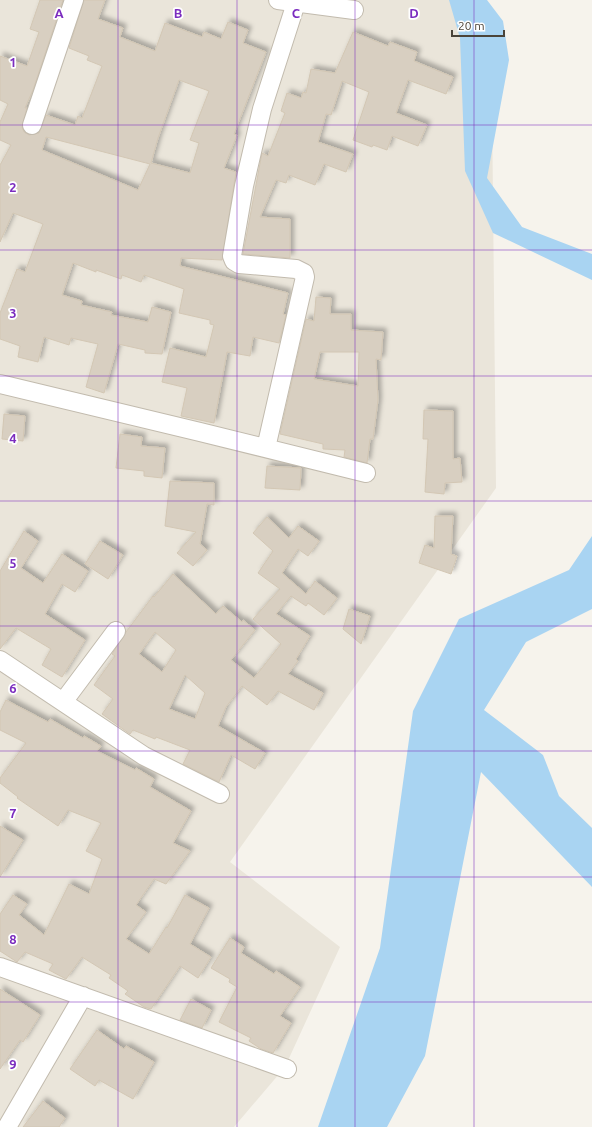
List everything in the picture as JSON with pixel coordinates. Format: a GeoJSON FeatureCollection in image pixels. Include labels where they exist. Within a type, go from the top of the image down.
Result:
{"type":"FeatureCollection","features":[{"type":"Feature","properties":{"kind":"street"},"geometry":{"type":"LineString","coordinates":[[32,125],[74,0]]}},
{"type":"Feature","properties":{"kind":"street"},"geometry":{"type":"LineString","coordinates":[[278,0],[354,10]]}},
{"type":"Feature","properties":{"kind":"street"},"geometry":{"type":"LineString","coordinates":[[266,448],[305,277],[304,273],[296,269],[239,264],[234,261],[232,256],[244,186],[262,109],[296,3]]}},
{"type":"Feature","properties":{"kind":"street"},"geometry":{"type":"LineString","coordinates":[[0,384],[366,473]]}},
{"type":"Feature","properties":{"kind":"street"},"geometry":{"type":"LineString","coordinates":[[63,702],[116,631]]}},
{"type":"Feature","properties":{"kind":"street"},"geometry":{"type":"LineString","coordinates":[[0,660],[144,756],[220,794]]}},
{"type":"Feature","properties":{"kind":"street"},"geometry":{"type":"LineString","coordinates":[[0,967],[288,1069]]}},
{"type":"Feature","properties":{"kind":"street"},"geometry":{"type":"LineString","coordinates":[[7,1127],[84,996]]}},
{"type":"Feature","properties":{"kind":"shaded area"},"geometry":{"type":"Polygon","coordinates":[[[0,0],[451,0],[492,104],[496,488],[230,862],[340,947],[285,1067],[234,1127],[0,1127],[0,0]]]}},
{"type":"Feature","properties":{"kind":"water"},"geometry":{"type":"Polygon","coordinates":[[[449,0],[487,0],[503,21],[509,60],[487,178],[522,227],[592,254],[592,280],[493,233],[465,171],[460,38],[449,0]]]}},
{"type":"Feature","properties":{"kind":"water"},"geometry":{"type":"Polygon","coordinates":[[[592,536],[592,609],[526,642],[484,710],[543,755],[559,796],[592,828],[592,887],[481,772],[425,1056],[387,1127],[318,1127],[380,948],[413,711],[459,619],[569,570],[592,536]]]}},
{"type":"Feature","properties":{"kind":"building"},"geometry":{"type":"Polygon","coordinates":[[[40,0],[63,0],[33,90],[25,108],[27,108],[22,127],[24,132],[29,135],[39,133],[46,115],[75,125],[78,116],[82,118],[102,66],[87,60],[89,56],[69,48],[84,0],[105,0],[98,19],[123,28],[120,37],[155,51],[165,23],[202,37],[204,32],[221,39],[228,22],[248,30],[243,43],[266,52],[234,134],[237,135],[224,168],[236,172],[222,260],[181,258],[180,266],[288,293],[283,314],[286,315],[279,343],[253,337],[250,356],[227,352],[214,423],[181,416],[187,388],[162,382],[170,348],[206,357],[214,325],[210,324],[210,320],[179,313],[184,289],[144,275],[141,282],[122,275],[121,279],[96,270],[96,272],[73,263],[62,295],[82,301],[81,305],[112,312],[111,315],[148,322],[152,307],[171,312],[162,354],[145,353],[145,350],[118,344],[104,393],[86,387],[98,344],[71,338],[69,345],[44,337],[38,362],[18,357],[20,346],[0,339],[0,313],[17,269],[25,272],[43,224],[13,213],[0,242],[0,165],[11,145],[0,140],[0,122],[8,104],[0,100],[0,56],[27,66],[39,32],[30,29],[40,0]],[[179,80],[158,138],[151,163],[190,173],[199,143],[190,140],[209,91],[179,80]],[[46,137],[42,150],[138,190],[150,164],[46,137]]]}},
{"type":"Feature","properties":{"kind":"building"},"geometry":{"type":"Polygon","coordinates":[[[353,32],[388,46],[390,42],[417,52],[414,61],[453,77],[446,94],[408,80],[396,113],[427,125],[418,146],[392,136],[387,150],[373,145],[372,147],[353,140],[369,92],[342,81],[331,115],[326,114],[318,142],[353,154],[346,172],[324,164],[315,185],[289,175],[286,183],[276,180],[260,217],[290,219],[290,258],[243,254],[262,153],[268,156],[285,113],[281,111],[287,93],[301,98],[303,92],[306,93],[311,69],[335,73],[353,32]]]}},
{"type":"Feature","properties":{"kind":"building"},"geometry":{"type":"Polygon","coordinates":[[[316,297],[331,298],[330,314],[351,314],[351,330],[383,332],[381,360],[376,359],[378,400],[373,439],[370,439],[367,463],[344,457],[345,450],[323,449],[323,444],[280,434],[306,319],[314,321],[316,297]],[[320,352],[314,379],[358,386],[359,352],[320,352]]]}},
{"type":"Feature","properties":{"kind":"building"},"geometry":{"type":"Polygon","coordinates":[[[424,410],[453,411],[453,459],[460,458],[462,482],[445,483],[444,494],[425,492],[428,439],[423,439],[424,410]]]}},
{"type":"Feature","properties":{"kind":"building"},"geometry":{"type":"Polygon","coordinates":[[[4,414],[25,416],[23,441],[2,439],[4,414]]]}},
{"type":"Feature","properties":{"kind":"building"},"geometry":{"type":"Polygon","coordinates":[[[120,434],[142,437],[141,446],[165,448],[162,478],[144,476],[144,471],[116,468],[120,434]]]}},
{"type":"Feature","properties":{"kind":"building"},"geometry":{"type":"Polygon","coordinates":[[[267,466],[301,468],[300,490],[265,488],[267,466]]]}},
{"type":"Feature","properties":{"kind":"building"},"geometry":{"type":"Polygon","coordinates":[[[170,481],[214,483],[214,505],[207,504],[200,544],[207,550],[193,566],[177,553],[196,532],[165,526],[170,481]]]}},
{"type":"Feature","properties":{"kind":"building"},"geometry":{"type":"Polygon","coordinates":[[[435,516],[453,516],[451,554],[457,556],[451,574],[419,563],[425,545],[434,548],[435,516]]]}},
{"type":"Feature","properties":{"kind":"building"},"geometry":{"type":"Polygon","coordinates":[[[267,517],[289,538],[298,526],[319,541],[308,556],[298,549],[282,573],[306,594],[315,581],[337,598],[324,615],[308,603],[306,606],[291,596],[276,614],[310,636],[296,659],[298,661],[288,674],[323,693],[314,710],[278,691],[267,705],[242,686],[226,707],[218,726],[265,753],[255,769],[231,755],[219,782],[183,764],[190,750],[156,737],[155,739],[133,730],[130,734],[102,714],[113,699],[94,685],[115,656],[112,654],[126,632],[153,596],[154,597],[173,574],[216,614],[223,606],[242,622],[243,620],[255,630],[231,660],[254,678],[281,644],[253,619],[280,589],[258,573],[273,551],[253,533],[267,517]],[[155,632],[139,654],[162,672],[176,650],[155,632]],[[185,675],[169,709],[195,719],[205,693],[185,675]]]}},
{"type":"Feature","properties":{"kind":"building"},"geometry":{"type":"Polygon","coordinates":[[[24,531],[38,541],[21,568],[43,583],[62,554],[88,571],[75,592],[62,584],[45,614],[85,640],[62,677],[42,665],[51,649],[16,628],[0,649],[0,571],[24,531]]]}},
{"type":"Feature","properties":{"kind":"building"},"geometry":{"type":"Polygon","coordinates":[[[100,541],[123,555],[108,579],[85,564],[100,541]]]}},
{"type":"Feature","properties":{"kind":"building"},"geometry":{"type":"Polygon","coordinates":[[[349,609],[370,616],[361,644],[343,629],[349,609]]]}},
{"type":"Feature","properties":{"kind":"building"},"geometry":{"type":"Polygon","coordinates":[[[6,700],[48,722],[50,719],[83,738],[84,736],[101,746],[97,751],[135,770],[136,768],[154,779],[150,787],[191,811],[173,843],[190,851],[166,884],[154,879],[136,905],[146,912],[126,939],[149,954],[166,927],[167,928],[185,895],[209,908],[190,944],[211,957],[198,978],[180,966],[151,1009],[144,1007],[125,994],[128,991],[109,978],[111,975],[82,957],[66,979],[49,970],[53,964],[25,952],[17,962],[0,951],[0,914],[13,895],[27,904],[19,915],[44,935],[69,884],[89,894],[102,859],[86,851],[101,823],[68,810],[58,826],[17,798],[18,797],[0,783],[0,778],[26,743],[0,730],[0,712],[6,700]]]}},
{"type":"Feature","properties":{"kind":"building"},"geometry":{"type":"Polygon","coordinates":[[[0,826],[23,840],[0,877],[0,826]]]}},
{"type":"Feature","properties":{"kind":"building"},"geometry":{"type":"Polygon","coordinates":[[[230,938],[244,947],[241,953],[274,974],[276,971],[300,987],[280,1016],[291,1023],[273,1053],[261,1049],[249,1041],[251,1038],[219,1022],[237,987],[229,982],[230,979],[211,968],[230,938]]]}},
{"type":"Feature","properties":{"kind":"building"},"geometry":{"type":"Polygon","coordinates":[[[0,989],[40,1015],[23,1042],[20,1040],[0,1069],[0,989]]]}},
{"type":"Feature","properties":{"kind":"building"},"geometry":{"type":"Polygon","coordinates":[[[191,999],[211,1010],[202,1028],[180,1020],[191,999]]]}},
{"type":"Feature","properties":{"kind":"building"},"geometry":{"type":"Polygon","coordinates":[[[97,1030],[124,1049],[126,1046],[154,1062],[133,1099],[99,1080],[95,1086],[70,1069],[97,1030]]]}},
{"type":"Feature","properties":{"kind":"building"},"geometry":{"type":"Polygon","coordinates":[[[43,1101],[65,1118],[59,1127],[23,1127],[43,1101]]]}}]}
